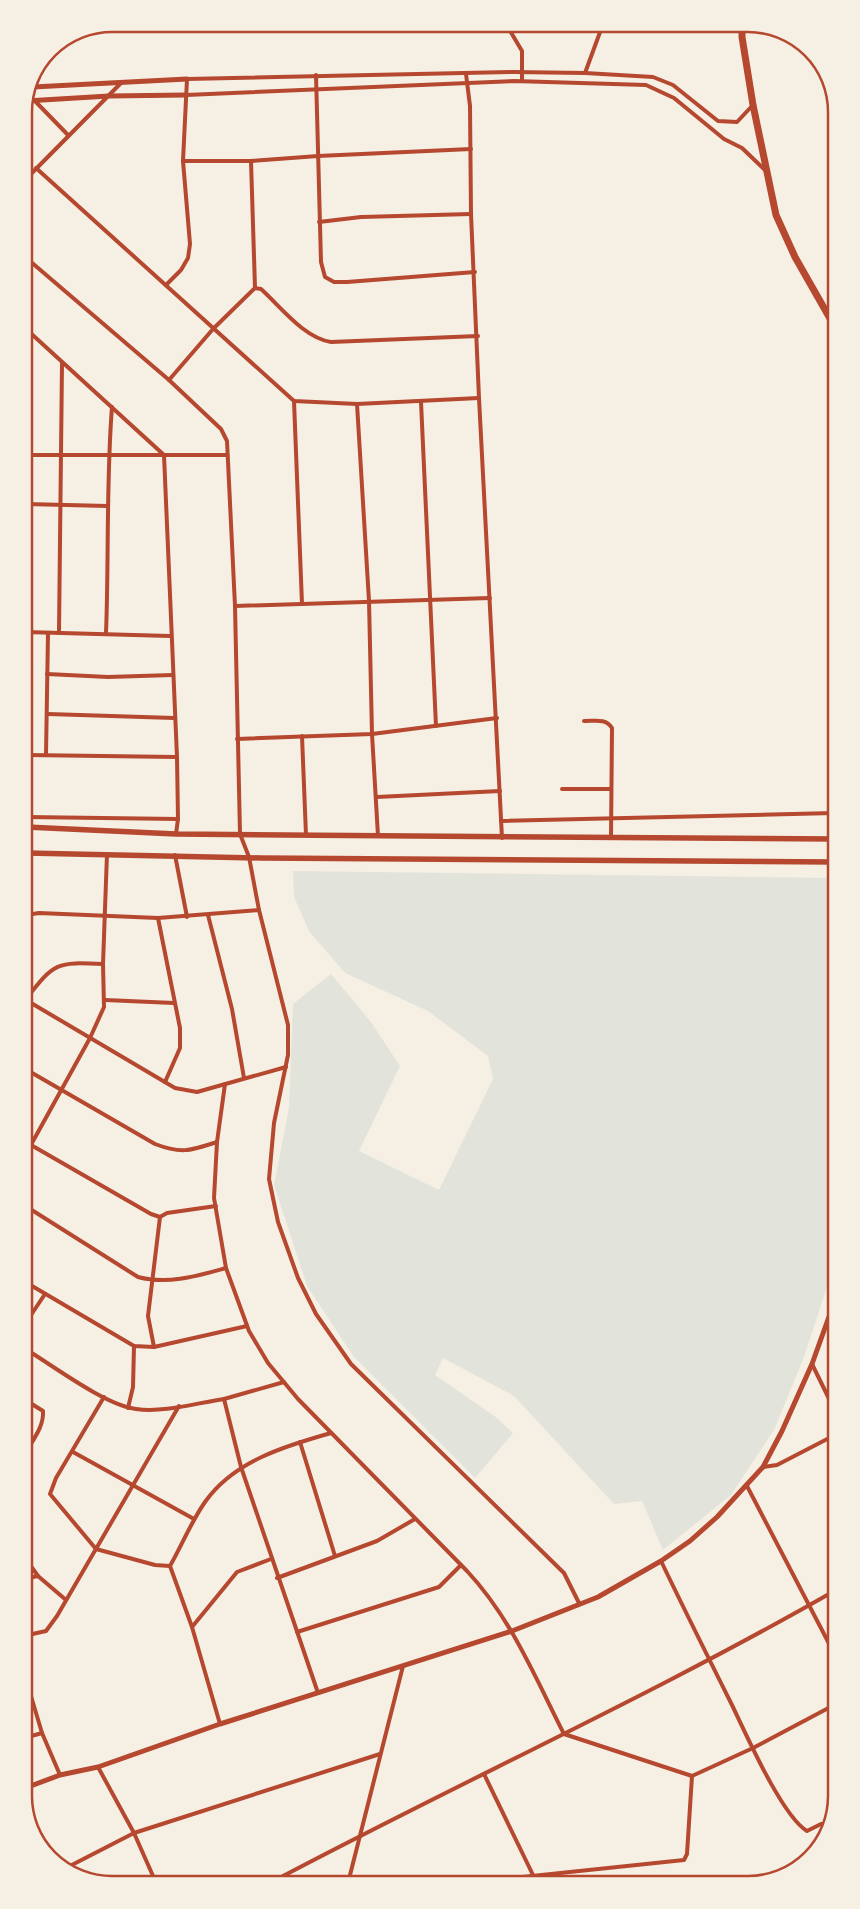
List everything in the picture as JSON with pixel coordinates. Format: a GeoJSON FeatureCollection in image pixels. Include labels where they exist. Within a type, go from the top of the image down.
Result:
{"type":"FeatureCollection","features":[{"type":"Feature","properties":{"kind":"highway"},"geometry":{"type":"LineString","coordinates":[[742,33],[752,105],[776,215],[795,257],[828,315]]}},
{"type":"Feature","properties":{"kind":"main road"},"geometry":{"type":"LineString","coordinates":[[37,87],[187,79]]}},
{"type":"Feature","properties":{"kind":"main road"},"geometry":{"type":"LineString","coordinates":[[35,101],[109,96],[186,95]]}},
{"type":"Feature","properties":{"kind":"main road"},"geometry":{"type":"LineString","coordinates":[[33,827],[176,834],[502,838],[828,839]]}},
{"type":"Feature","properties":{"kind":"main road"},"geometry":{"type":"LineString","coordinates":[[33,853],[743,863],[828,862]]}},
{"type":"Feature","properties":{"kind":"main road"},"geometry":{"type":"LineString","coordinates":[[32,1785],[60,1775],[98,1767],[220,1724],[512,1631],[613,1590],[661,1561],[703,1529],[747,1486],[763,1467],[782,1431],[812,1364],[828,1319]]}},
{"type":"Feature","properties":{"kind":"street"},"geometry":{"type":"LineString","coordinates":[[511,33],[522,52],[522,81]]}},
{"type":"Feature","properties":{"kind":"street"},"geometry":{"type":"LineString","coordinates":[[585,73],[600,33]]}},
{"type":"Feature","properties":{"kind":"street"},"geometry":{"type":"LineString","coordinates":[[166,285],[181,270],[188,258],[189,251],[183,161],[187,79],[316,75],[585,73],[653,77],[678,89],[718,121],[724,123],[737,122],[752,105]]}},
{"type":"Feature","properties":{"kind":"street"},"geometry":{"type":"LineString","coordinates":[[466,74],[470,106],[471,214],[478,336],[479,398],[502,838]]}},
{"type":"Feature","properties":{"kind":"street"},"geometry":{"type":"LineString","coordinates":[[316,75],[319,222],[322,270],[325,277],[334,282],[475,272]]}},
{"type":"Feature","properties":{"kind":"street"},"geometry":{"type":"LineString","coordinates":[[186,95],[522,81],[646,85],[674,98],[724,139],[742,148],[765,170]]}},
{"type":"Feature","properties":{"kind":"street"},"geometry":{"type":"LineString","coordinates":[[33,171],[122,82]]}},
{"type":"Feature","properties":{"kind":"street"},"geometry":{"type":"LineString","coordinates":[[674,98],[678,89]]}},
{"type":"Feature","properties":{"kind":"street"},"geometry":{"type":"LineString","coordinates":[[35,101],[68,135]]}},
{"type":"Feature","properties":{"kind":"street"},"geometry":{"type":"LineString","coordinates":[[183,161],[251,161],[471,149]]}},
{"type":"Feature","properties":{"kind":"street"},"geometry":{"type":"LineString","coordinates":[[169,380],[213,329],[255,288],[251,161]]}},
{"type":"Feature","properties":{"kind":"street"},"geometry":{"type":"LineString","coordinates":[[36,168],[294,401],[357,404],[479,398]]}},
{"type":"Feature","properties":{"kind":"street"},"geometry":{"type":"LineString","coordinates":[[319,222],[361,218],[471,214]]}},
{"type":"Feature","properties":{"kind":"street"},"geometry":{"type":"LineString","coordinates":[[33,264],[169,380],[221,429],[227,441],[226,456],[235,606],[240,834],[250,857],[259,910],[288,1025],[289,1046],[269,1164],[271,1196],[298,1278],[316,1314],[351,1364],[564,1573],[580,1603]]}},
{"type":"Feature","properties":{"kind":"street"},"geometry":{"type":"LineString","coordinates":[[255,288],[261,289],[320,340],[331,342],[478,336]]}},
{"type":"Feature","properties":{"kind":"street"},"geometry":{"type":"LineString","coordinates":[[33,336],[164,455],[170,636],[177,757],[178,819],[176,834]]}},
{"type":"Feature","properties":{"kind":"street"},"geometry":{"type":"LineString","coordinates":[[59,632],[62,363]]}},
{"type":"Feature","properties":{"kind":"street"},"geometry":{"type":"LineString","coordinates":[[294,401],[302,604]]}},
{"type":"Feature","properties":{"kind":"street"},"geometry":{"type":"LineString","coordinates":[[421,402],[436,726]]}},
{"type":"Feature","properties":{"kind":"street"},"geometry":{"type":"LineString","coordinates":[[357,404],[369,601],[372,734],[378,836]]}},
{"type":"Feature","properties":{"kind":"street"},"geometry":{"type":"LineString","coordinates":[[106,633],[110,552],[108,456],[112,407]]}},
{"type":"Feature","properties":{"kind":"street"},"geometry":{"type":"LineString","coordinates":[[33,456],[226,456]]}},
{"type":"Feature","properties":{"kind":"street"},"geometry":{"type":"LineString","coordinates":[[33,504],[108,506]]}},
{"type":"Feature","properties":{"kind":"street"},"geometry":{"type":"LineString","coordinates":[[235,606],[490,598]]}},
{"type":"Feature","properties":{"kind":"street"},"geometry":{"type":"LineString","coordinates":[[33,632],[170,636]]}},
{"type":"Feature","properties":{"kind":"street"},"geometry":{"type":"LineString","coordinates":[[46,755],[47,674],[50,651],[48,633]]}},
{"type":"Feature","properties":{"kind":"street"},"geometry":{"type":"LineString","coordinates":[[47,674],[108,677],[172,675]]}},
{"type":"Feature","properties":{"kind":"street"},"geometry":{"type":"LineString","coordinates":[[48,714],[174,718]]}},
{"type":"Feature","properties":{"kind":"street"},"geometry":{"type":"LineString","coordinates":[[237,739],[372,734],[497,718]]}},
{"type":"Feature","properties":{"kind":"street"},"geometry":{"type":"LineString","coordinates":[[584,721],[602,721],[611,726],[611,838]]}},
{"type":"Feature","properties":{"kind":"street"},"geometry":{"type":"LineString","coordinates":[[302,736],[306,835]]}},
{"type":"Feature","properties":{"kind":"street"},"geometry":{"type":"LineString","coordinates":[[33,755],[177,757]]}},
{"type":"Feature","properties":{"kind":"street"},"geometry":{"type":"LineString","coordinates":[[562,789],[610,789]]}},
{"type":"Feature","properties":{"kind":"street"},"geometry":{"type":"LineString","coordinates":[[377,797],[500,790]]}},
{"type":"Feature","properties":{"kind":"street"},"geometry":{"type":"LineString","coordinates":[[501,821],[828,813]]}},
{"type":"Feature","properties":{"kind":"street"},"geometry":{"type":"LineString","coordinates":[[33,817],[178,819]]}},
{"type":"Feature","properties":{"kind":"street"},"geometry":{"type":"LineString","coordinates":[[32,1144],[102,1014],[105,1000],[103,964],[107,854]]}},
{"type":"Feature","properties":{"kind":"street"},"geometry":{"type":"LineString","coordinates":[[175,855],[187,917]]}},
{"type":"Feature","properties":{"kind":"street"},"geometry":{"type":"LineString","coordinates":[[33,913],[158,918],[259,910]]}},
{"type":"Feature","properties":{"kind":"street"},"geometry":{"type":"LineString","coordinates":[[208,915],[232,1009],[244,1078]]}},
{"type":"Feature","properties":{"kind":"street"},"geometry":{"type":"LineString","coordinates":[[158,918],[179,1023],[180,1048],[165,1082]]}},
{"type":"Feature","properties":{"kind":"street"},"geometry":{"type":"LineString","coordinates":[[32,992],[54,967],[71,962],[103,964]]}},
{"type":"Feature","properties":{"kind":"street"},"geometry":{"type":"LineString","coordinates":[[105,1000],[174,1003]]}},
{"type":"Feature","properties":{"kind":"street"},"geometry":{"type":"LineString","coordinates":[[32,1004],[175,1088],[197,1092],[286,1067]]}},
{"type":"Feature","properties":{"kind":"street"},"geometry":{"type":"LineString","coordinates":[[32,1074],[154,1144],[174,1151],[190,1151],[217,1142]]}},
{"type":"Feature","properties":{"kind":"street"},"geometry":{"type":"LineString","coordinates":[[225,1084],[217,1142],[216,1206],[226,1268],[247,1326],[268,1363],[284,1382],[415,1520],[461,1565],[492,1600],[512,1631],[564,1734],[692,1776],[753,1748],[828,1708]]}},
{"type":"Feature","properties":{"kind":"street"},"geometry":{"type":"LineString","coordinates":[[32,1145],[151,1214],[160,1217],[167,1213],[216,1206]]}},
{"type":"Feature","properties":{"kind":"street"},"geometry":{"type":"LineString","coordinates":[[32,1210],[138,1277],[153,1281],[189,1278],[226,1268]]}},
{"type":"Feature","properties":{"kind":"street"},"geometry":{"type":"LineString","coordinates":[[154,1347],[148,1316],[160,1217]]}},
{"type":"Feature","properties":{"kind":"street"},"geometry":{"type":"LineString","coordinates":[[32,1286],[134,1346],[154,1347],[247,1326]]}},
{"type":"Feature","properties":{"kind":"street"},"geometry":{"type":"LineString","coordinates":[[32,1313],[45,1294]]}},
{"type":"Feature","properties":{"kind":"street"},"geometry":{"type":"LineString","coordinates":[[128,1408],[133,1387],[134,1346]]}},
{"type":"Feature","properties":{"kind":"street"},"geometry":{"type":"LineString","coordinates":[[32,1353],[104,1397],[128,1408],[150,1409],[224,1399],[284,1382]]}},
{"type":"Feature","properties":{"kind":"street"},"geometry":{"type":"LineString","coordinates":[[812,1364],[828,1397]]}},
{"type":"Feature","properties":{"kind":"street"},"geometry":{"type":"LineString","coordinates":[[104,1397],[56,1478],[50,1494],[96,1549],[155,1565],[170,1566]]}},
{"type":"Feature","properties":{"kind":"street"},"geometry":{"type":"LineString","coordinates":[[224,1399],[241,1467],[277,1578],[318,1693]]}},
{"type":"Feature","properties":{"kind":"street"},"geometry":{"type":"LineString","coordinates":[[32,1404],[43,1411],[44,1416],[32,1441]]}},
{"type":"Feature","properties":{"kind":"street"},"geometry":{"type":"LineString","coordinates":[[32,1634],[46,1631],[66,1600],[179,1406]]}},
{"type":"Feature","properties":{"kind":"street"},"geometry":{"type":"LineString","coordinates":[[220,1724],[192,1627],[170,1566],[194,1519],[212,1493],[241,1467],[300,1442],[331,1433]]}},
{"type":"Feature","properties":{"kind":"street"},"geometry":{"type":"LineString","coordinates":[[763,1467],[777,1465],[828,1440]]}},
{"type":"Feature","properties":{"kind":"street"},"geometry":{"type":"LineString","coordinates":[[300,1442],[335,1556]]}},
{"type":"Feature","properties":{"kind":"street"},"geometry":{"type":"LineString","coordinates":[[73,1452],[133,1487],[194,1519]]}},
{"type":"Feature","properties":{"kind":"street"},"geometry":{"type":"LineString","coordinates":[[747,1486],[828,1642]]}},
{"type":"Feature","properties":{"kind":"street"},"geometry":{"type":"LineString","coordinates":[[277,1578],[384,1538],[415,1520]]}},
{"type":"Feature","properties":{"kind":"street"},"geometry":{"type":"LineString","coordinates":[[192,1627],[237,1572],[271,1559]]}},
{"type":"Feature","properties":{"kind":"street"},"geometry":{"type":"LineString","coordinates":[[661,1561],[753,1748],[796,1824],[807,1831],[823,1824]]}},
{"type":"Feature","properties":{"kind":"street"},"geometry":{"type":"LineString","coordinates":[[296,1632],[439,1587],[461,1565]]}},
{"type":"Feature","properties":{"kind":"street"},"geometry":{"type":"LineString","coordinates":[[32,1568],[38,1576],[66,1600]]}},
{"type":"Feature","properties":{"kind":"street"},"geometry":{"type":"LineString","coordinates":[[32,1577],[38,1576]]}},
{"type":"Feature","properties":{"kind":"street"},"geometry":{"type":"LineString","coordinates":[[283,1876],[361,1835],[634,1699],[828,1594]]}},
{"type":"Feature","properties":{"kind":"street"},"geometry":{"type":"LineString","coordinates":[[350,1876],[403,1666]]}},
{"type":"Feature","properties":{"kind":"street"},"geometry":{"type":"LineString","coordinates":[[32,1700],[42,1733],[60,1775]]}},
{"type":"Feature","properties":{"kind":"street"},"geometry":{"type":"LineString","coordinates":[[32,1736],[42,1733]]}},
{"type":"Feature","properties":{"kind":"street"},"geometry":{"type":"LineString","coordinates":[[71,1865],[134,1833],[380,1754]]}},
{"type":"Feature","properties":{"kind":"street"},"geometry":{"type":"LineString","coordinates":[[98,1767],[134,1833],[153,1876]]}},
{"type":"Feature","properties":{"kind":"street"},"geometry":{"type":"LineString","coordinates":[[484,1774],[533,1875]]}},
{"type":"Feature","properties":{"kind":"street"},"geometry":{"type":"LineString","coordinates":[[525,1876],[684,1860],[688,1854],[692,1776]]}},
{"type":"Feature","properties":{"kind":"shaded area"},"geometry":{"type":"Polygon","coordinates":[[[293,871],[828,878],[828,1284],[804,1357],[774,1430],[731,1495],[663,1550],[642,1501],[614,1504],[514,1396],[443,1358],[435,1375],[497,1418],[513,1433],[475,1478],[354,1357],[307,1286],[274,1185],[289,1108],[293,1004],[331,974],[371,1022],[400,1066],[359,1151],[439,1190],[493,1079],[488,1056],[428,1011],[345,973],[309,931],[294,897],[293,871]]]}}]}
